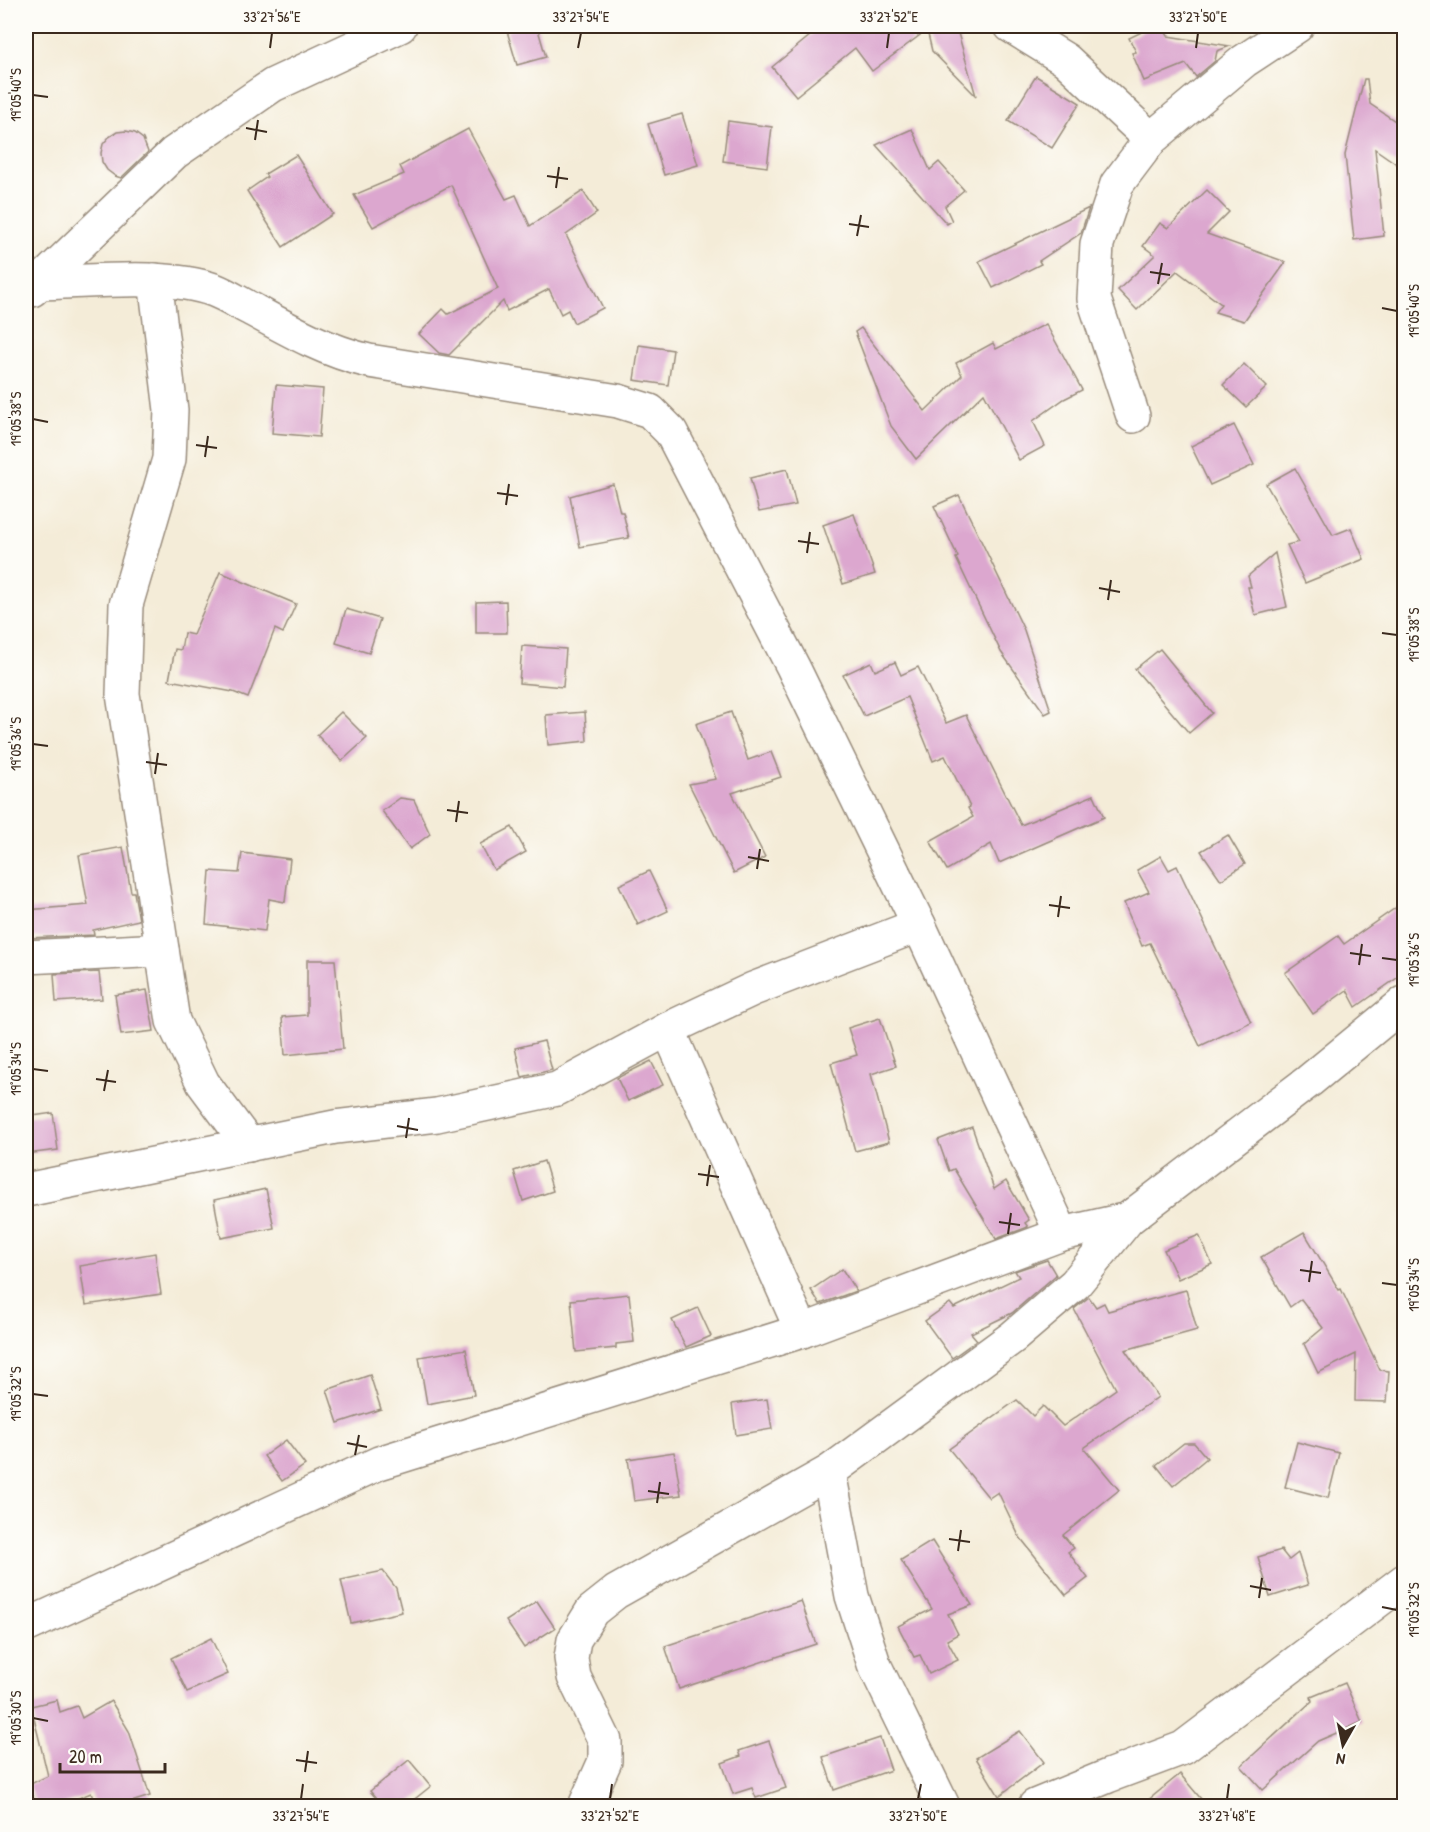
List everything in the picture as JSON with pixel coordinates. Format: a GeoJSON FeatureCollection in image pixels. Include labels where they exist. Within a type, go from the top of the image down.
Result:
{"type":"FeatureCollection","features":[{"type":"Feature","properties":{"kind":"street"},"geometry":{"type":"LineString","coordinates":[[33,289],[174,153],[273,85],[400,26]]}},
{"type":"Feature","properties":{"kind":"street"},"geometry":{"type":"LineString","coordinates":[[1011,26],[1066,60],[1151,139]]}},
{"type":"Feature","properties":{"kind":"street"},"geometry":{"type":"LineString","coordinates":[[1133,416],[1094,299],[1097,244],[1117,184],[1151,139],[1244,61],[1297,26]]}},
{"type":"Feature","properties":{"kind":"street"},"geometry":{"type":"LineString","coordinates":[[33,289],[155,280],[186,282],[215,290],[324,348],[345,356],[618,402],[650,411],[671,432],[793,667],[920,925],[1062,1234]]}},
{"type":"Feature","properties":{"kind":"street"},"geometry":{"type":"LineString","coordinates":[[155,280],[171,410],[169,459],[126,605],[123,694],[173,1021],[203,1083],[249,1145]]}},
{"type":"Feature","properties":{"kind":"street"},"geometry":{"type":"LineString","coordinates":[[26,1190],[334,1127],[437,1115],[557,1089],[668,1029],[753,989],[920,925]]}},
{"type":"Feature","properties":{"kind":"street"},"geometry":{"type":"LineString","coordinates":[[26,957],[162,950]]}},
{"type":"Feature","properties":{"kind":"street"},"geometry":{"type":"LineString","coordinates":[[585,1806],[605,1761],[604,1742],[574,1677],[571,1658],[574,1640],[592,1611],[616,1592],[829,1472],[1013,1337],[1075,1284],[1128,1219],[1309,1082],[1404,1003]]}},
{"type":"Feature","properties":{"kind":"street"},"geometry":{"type":"LineString","coordinates":[[668,1029],[802,1331]]}},
{"type":"Feature","properties":{"kind":"street"},"geometry":{"type":"LineString","coordinates":[[26,1626],[379,1463],[802,1331],[1062,1234],[1128,1219]]}},
{"type":"Feature","properties":{"kind":"street"},"geometry":{"type":"LineString","coordinates":[[829,1472],[852,1596],[874,1664],[943,1806]]}},
{"type":"Feature","properties":{"kind":"street"},"geometry":{"type":"LineString","coordinates":[[1035,1806],[1183,1748],[1404,1581]]}},
{"type":"Feature","properties":{"kind":"building"},"geometry":{"type":"Polygon","coordinates":[[[537,26],[546,57],[517,65],[507,31],[537,26]]]}},
{"type":"Feature","properties":{"kind":"building"},"geometry":{"type":"Polygon","coordinates":[[[822,26],[956,26],[976,96],[932,51],[927,30],[872,71],[855,48],[796,96],[772,67],[822,26]]]}},
{"type":"Feature","properties":{"kind":"building"},"geometry":{"type":"Polygon","coordinates":[[[1154,26],[1162,26],[1168,36],[1230,46],[1217,51],[1215,61],[1196,77],[1186,64],[1144,81],[1132,53],[1136,52],[1129,38],[1154,26]]]}},
{"type":"Feature","properties":{"kind":"building"},"geometry":{"type":"Polygon","coordinates":[[[1036,76],[1080,103],[1052,148],[1008,121],[1036,76]]]}},
{"type":"Feature","properties":{"kind":"building"},"geometry":{"type":"Polygon","coordinates":[[[1364,79],[1367,79],[1370,104],[1404,127],[1404,169],[1375,149],[1384,236],[1354,240],[1345,155],[1364,79]]]}},
{"type":"Feature","properties":{"kind":"building"},"geometry":{"type":"Polygon","coordinates":[[[682,114],[698,165],[664,175],[648,124],[682,114]]]}},
{"type":"Feature","properties":{"kind":"building"},"geometry":{"type":"Polygon","coordinates":[[[728,121],[772,127],[767,167],[723,161],[728,121]]]}},
{"type":"Feature","properties":{"kind":"building"},"geometry":{"type":"Polygon","coordinates":[[[468,129],[506,199],[516,195],[530,226],[583,191],[597,213],[566,235],[603,308],[574,323],[568,310],[561,314],[549,289],[507,311],[503,301],[449,355],[439,353],[419,334],[443,309],[448,314],[498,289],[451,185],[373,227],[354,195],[404,174],[400,166],[468,129]]]}},
{"type":"Feature","properties":{"kind":"building"},"geometry":{"type":"Polygon","coordinates":[[[912,129],[930,170],[939,162],[964,190],[945,206],[952,221],[947,224],[876,145],[912,129]]]}},
{"type":"Feature","properties":{"kind":"building"},"geometry":{"type":"Polygon","coordinates":[[[117,132],[135,133],[143,139],[148,152],[121,178],[107,170],[102,162],[101,153],[103,144],[109,137],[117,132]]]}},
{"type":"Feature","properties":{"kind":"building"},"geometry":{"type":"Polygon","coordinates":[[[296,155],[333,214],[283,247],[247,191],[267,177],[265,174],[296,155]]]}},
{"type":"Feature","properties":{"kind":"building"},"geometry":{"type":"Polygon","coordinates":[[[1207,190],[1229,212],[1207,234],[1286,262],[1244,321],[1215,312],[1221,304],[1177,271],[1137,310],[1118,290],[1155,255],[1143,246],[1160,223],[1168,228],[1207,190]]]}},
{"type":"Feature","properties":{"kind":"building"},"geometry":{"type":"Polygon","coordinates":[[[1089,208],[1081,233],[1039,261],[1041,264],[993,288],[979,261],[1089,208]]]}},
{"type":"Feature","properties":{"kind":"building"},"geometry":{"type":"Polygon","coordinates":[[[1046,324],[1082,390],[1064,399],[1033,421],[1045,446],[1019,460],[984,393],[916,459],[891,426],[855,332],[861,328],[925,411],[962,375],[956,363],[993,343],[996,349],[1046,324]]]}},
{"type":"Feature","properties":{"kind":"building"},"geometry":{"type":"Polygon","coordinates":[[[639,345],[673,350],[668,385],[634,380],[639,345]]]}},
{"type":"Feature","properties":{"kind":"building"},"geometry":{"type":"Polygon","coordinates":[[[1244,364],[1267,387],[1246,407],[1223,385],[1244,364]]]}},
{"type":"Feature","properties":{"kind":"building"},"geometry":{"type":"Polygon","coordinates":[[[276,385],[323,389],[319,437],[272,433],[276,385]]]}},
{"type":"Feature","properties":{"kind":"building"},"geometry":{"type":"Polygon","coordinates":[[[1234,425],[1254,465],[1210,485],[1191,446],[1234,425]]]}},
{"type":"Feature","properties":{"kind":"building"},"geometry":{"type":"Polygon","coordinates":[[[1295,468],[1333,535],[1351,528],[1364,559],[1305,583],[1287,545],[1299,542],[1266,484],[1295,468]]]}},
{"type":"Feature","properties":{"kind":"building"},"geometry":{"type":"Polygon","coordinates":[[[787,469],[796,505],[759,512],[750,478],[787,469]]]}},
{"type":"Feature","properties":{"kind":"building"},"geometry":{"type":"Polygon","coordinates":[[[613,484],[629,538],[580,547],[570,496],[613,484]]]}},
{"type":"Feature","properties":{"kind":"building"},"geometry":{"type":"Polygon","coordinates":[[[959,495],[1024,630],[1051,711],[1045,714],[1001,652],[934,506],[959,495]]]}},
{"type":"Feature","properties":{"kind":"building"},"geometry":{"type":"Polygon","coordinates":[[[854,514],[875,574],[843,584],[823,525],[854,514]]]}},
{"type":"Feature","properties":{"kind":"building"},"geometry":{"type":"Polygon","coordinates":[[[1275,553],[1287,607],[1255,615],[1248,587],[1251,587],[1248,576],[1275,553]]]}},
{"type":"Feature","properties":{"kind":"building"},"geometry":{"type":"Polygon","coordinates":[[[220,572],[296,604],[283,633],[275,629],[248,698],[233,692],[169,680],[175,649],[181,650],[184,633],[193,635],[220,572]]]}},
{"type":"Feature","properties":{"kind":"building"},"geometry":{"type":"Polygon","coordinates":[[[506,601],[507,633],[476,633],[476,602],[506,601]]]}},
{"type":"Feature","properties":{"kind":"building"},"geometry":{"type":"Polygon","coordinates":[[[346,609],[380,619],[369,653],[336,643],[346,609]]]}},
{"type":"Feature","properties":{"kind":"building"},"geometry":{"type":"Polygon","coordinates":[[[522,646],[566,649],[563,687],[519,683],[522,646]]]}},
{"type":"Feature","properties":{"kind":"building"},"geometry":{"type":"Polygon","coordinates":[[[1160,649],[1212,713],[1189,733],[1135,669],[1160,649]]]}},
{"type":"Feature","properties":{"kind":"building"},"geometry":{"type":"Polygon","coordinates":[[[871,662],[875,671],[895,662],[901,675],[918,667],[946,723],[966,715],[1021,825],[1094,795],[1104,817],[999,863],[991,844],[947,870],[930,841],[973,817],[968,808],[970,807],[945,756],[933,761],[907,697],[864,716],[843,675],[871,662]]]}},
{"type":"Feature","properties":{"kind":"building"},"geometry":{"type":"Polygon","coordinates":[[[341,712],[367,738],[342,761],[317,735],[341,712]]]}},
{"type":"Feature","properties":{"kind":"building"},"geometry":{"type":"Polygon","coordinates":[[[585,712],[587,741],[548,745],[546,715],[585,712]]]}},
{"type":"Feature","properties":{"kind":"building"},"geometry":{"type":"Polygon","coordinates":[[[731,712],[748,760],[771,752],[781,777],[732,793],[765,857],[734,873],[689,784],[716,779],[696,724],[731,712]]]}},
{"type":"Feature","properties":{"kind":"building"},"geometry":{"type":"Polygon","coordinates":[[[400,798],[414,800],[430,834],[410,849],[382,811],[400,798]]]}},
{"type":"Feature","properties":{"kind":"building"},"geometry":{"type":"Polygon","coordinates":[[[512,827],[526,852],[494,870],[480,844],[512,827]]]}},
{"type":"Feature","properties":{"kind":"building"},"geometry":{"type":"Polygon","coordinates":[[[1228,835],[1245,864],[1221,880],[1201,851],[1228,835]]]}},
{"type":"Feature","properties":{"kind":"building"},"geometry":{"type":"Polygon","coordinates":[[[123,847],[131,892],[134,892],[139,920],[93,930],[94,935],[26,938],[26,910],[88,905],[79,855],[123,847]]]}},
{"type":"Feature","properties":{"kind":"building"},"geometry":{"type":"Polygon","coordinates":[[[242,853],[290,859],[285,902],[269,899],[265,931],[206,924],[210,871],[239,873],[242,853]]]}},
{"type":"Feature","properties":{"kind":"building"},"geometry":{"type":"Polygon","coordinates":[[[1161,856],[1169,870],[1177,866],[1251,1022],[1200,1046],[1150,943],[1142,946],[1124,903],[1149,892],[1137,870],[1161,856]]]}},
{"type":"Feature","properties":{"kind":"building"},"geometry":{"type":"Polygon","coordinates":[[[649,871],[668,911],[638,925],[619,885],[649,871]]]}},
{"type":"Feature","properties":{"kind":"building"},"geometry":{"type":"Polygon","coordinates":[[[1404,902],[1404,973],[1356,1007],[1347,990],[1313,1014],[1285,973],[1338,936],[1344,944],[1404,902]]]}},
{"type":"Feature","properties":{"kind":"building"},"geometry":{"type":"Polygon","coordinates":[[[307,960],[335,960],[343,1049],[285,1055],[282,1017],[307,1015],[307,960]]]}},
{"type":"Feature","properties":{"kind":"building"},"geometry":{"type":"Polygon","coordinates":[[[99,972],[102,999],[56,1002],[54,974],[99,972]]]}},
{"type":"Feature","properties":{"kind":"building"},"geometry":{"type":"Polygon","coordinates":[[[147,990],[154,1031],[121,1035],[115,995],[147,990]]]}},
{"type":"Feature","properties":{"kind":"building"},"geometry":{"type":"Polygon","coordinates":[[[880,1018],[896,1066],[871,1074],[889,1142],[855,1151],[831,1063],[857,1055],[848,1028],[880,1018]]]}},
{"type":"Feature","properties":{"kind":"building"},"geometry":{"type":"Polygon","coordinates":[[[544,1041],[552,1070],[522,1077],[515,1048],[544,1041]]]}},
{"type":"Feature","properties":{"kind":"building"},"geometry":{"type":"Polygon","coordinates":[[[651,1061],[663,1085],[628,1101],[617,1078],[651,1061]]]}},
{"type":"Feature","properties":{"kind":"building"},"geometry":{"type":"Polygon","coordinates":[[[53,1113],[58,1150],[26,1154],[26,1117],[53,1113]]]}},
{"type":"Feature","properties":{"kind":"building"},"geometry":{"type":"Polygon","coordinates":[[[972,1127],[994,1189],[1006,1181],[1029,1220],[1025,1223],[1028,1227],[996,1239],[954,1169],[949,1171],[938,1140],[972,1127]]]}},
{"type":"Feature","properties":{"kind":"building"},"geometry":{"type":"Polygon","coordinates":[[[544,1161],[553,1191],[523,1201],[514,1171],[544,1161]]]}},
{"type":"Feature","properties":{"kind":"building"},"geometry":{"type":"Polygon","coordinates":[[[266,1189],[274,1228],[221,1238],[214,1200],[266,1189]]]}},
{"type":"Feature","properties":{"kind":"building"},"geometry":{"type":"Polygon","coordinates":[[[1304,1232],[1339,1290],[1341,1289],[1380,1370],[1389,1371],[1387,1402],[1355,1401],[1356,1354],[1318,1373],[1304,1344],[1323,1328],[1301,1299],[1290,1307],[1261,1257],[1304,1232]]]}},
{"type":"Feature","properties":{"kind":"building"},"geometry":{"type":"Polygon","coordinates":[[[1199,1235],[1212,1264],[1178,1279],[1164,1250],[1199,1235]]]}},
{"type":"Feature","properties":{"kind":"building"},"geometry":{"type":"Polygon","coordinates":[[[155,1253],[161,1294],[86,1305],[80,1266],[155,1253]]]}},
{"type":"Feature","properties":{"kind":"building"},"geometry":{"type":"Polygon","coordinates":[[[1047,1260],[1056,1275],[1012,1313],[971,1333],[977,1340],[952,1358],[925,1321],[950,1303],[954,1308],[1019,1277],[1015,1271],[1047,1260]]]}},
{"type":"Feature","properties":{"kind":"building"},"geometry":{"type":"Polygon","coordinates":[[[842,1269],[856,1291],[820,1304],[811,1290],[842,1269]]]}},
{"type":"Feature","properties":{"kind":"building"},"geometry":{"type":"Polygon","coordinates":[[[1186,1290],[1197,1330],[1125,1350],[1158,1397],[1084,1448],[1119,1490],[1063,1535],[1074,1548],[1068,1552],[1088,1578],[1066,1595],[1019,1536],[998,1492],[989,1498],[949,1449],[1017,1400],[1033,1416],[1043,1406],[1063,1426],[1116,1389],[1074,1309],[1089,1297],[1096,1307],[1104,1303],[1108,1311],[1186,1290]]]}},
{"type":"Feature","properties":{"kind":"building"},"geometry":{"type":"Polygon","coordinates":[[[629,1294],[634,1342],[616,1344],[616,1348],[576,1352],[571,1300],[629,1294]]]}},
{"type":"Feature","properties":{"kind":"building"},"geometry":{"type":"Polygon","coordinates":[[[698,1308],[711,1336],[686,1347],[672,1320],[698,1308]]]}},
{"type":"Feature","properties":{"kind":"building"},"geometry":{"type":"Polygon","coordinates":[[[466,1349],[474,1395],[427,1404],[419,1357],[466,1349]]]}},
{"type":"Feature","properties":{"kind":"building"},"geometry":{"type":"Polygon","coordinates":[[[370,1375],[381,1409],[338,1423],[327,1390],[370,1375]]]}},
{"type":"Feature","properties":{"kind":"building"},"geometry":{"type":"Polygon","coordinates":[[[767,1399],[772,1429],[736,1435],[732,1404],[767,1399]]]}},
{"type":"Feature","properties":{"kind":"building"},"geometry":{"type":"Polygon","coordinates":[[[286,1440],[305,1465],[282,1481],[264,1456],[286,1440]]]}},
{"type":"Feature","properties":{"kind":"building"},"geometry":{"type":"Polygon","coordinates":[[[1297,1442],[1339,1453],[1328,1498],[1285,1487],[1297,1442]]]}},
{"type":"Feature","properties":{"kind":"building"},"geometry":{"type":"Polygon","coordinates":[[[1184,1443],[1194,1443],[1207,1458],[1173,1486],[1156,1465],[1184,1443]]]}},
{"type":"Feature","properties":{"kind":"building"},"geometry":{"type":"Polygon","coordinates":[[[674,1452],[681,1495],[634,1501],[628,1459],[674,1452]]]}},
{"type":"Feature","properties":{"kind":"building"},"geometry":{"type":"Polygon","coordinates":[[[932,1541],[972,1605],[948,1614],[958,1634],[947,1640],[958,1660],[929,1674],[920,1655],[914,1657],[898,1626],[932,1609],[901,1560],[932,1541]]]}},
{"type":"Feature","properties":{"kind":"building"},"geometry":{"type":"Polygon","coordinates":[[[1281,1550],[1289,1560],[1298,1553],[1308,1585],[1270,1597],[1258,1557],[1281,1550]]]}},
{"type":"Feature","properties":{"kind":"building"},"geometry":{"type":"Polygon","coordinates":[[[383,1571],[396,1588],[402,1612],[351,1623],[341,1580],[383,1571]]]}},
{"type":"Feature","properties":{"kind":"building"},"geometry":{"type":"Polygon","coordinates":[[[537,1601],[555,1628],[524,1648],[506,1621],[537,1601]]]}},
{"type":"Feature","properties":{"kind":"building"},"geometry":{"type":"Polygon","coordinates":[[[801,1601],[816,1644],[679,1689],[665,1646],[801,1601]]]}},
{"type":"Feature","properties":{"kind":"building"},"geometry":{"type":"Polygon","coordinates":[[[211,1638],[228,1674],[187,1692],[171,1658],[211,1638]]]}},
{"type":"Feature","properties":{"kind":"building"},"geometry":{"type":"Polygon","coordinates":[[[1345,1683],[1362,1722],[1318,1741],[1263,1790],[1241,1766],[1312,1701],[1311,1697],[1345,1683]]]}},
{"type":"Feature","properties":{"kind":"building"},"geometry":{"type":"Polygon","coordinates":[[[57,1700],[60,1712],[77,1706],[82,1718],[111,1701],[129,1731],[150,1796],[119,1806],[96,1806],[91,1793],[59,1806],[37,1806],[28,1785],[48,1776],[31,1706],[57,1700]]]}},
{"type":"Feature","properties":{"kind":"building"},"geometry":{"type":"Polygon","coordinates":[[[1020,1731],[1044,1762],[999,1796],[976,1758],[1020,1731]]]}},
{"type":"Feature","properties":{"kind":"building"},"geometry":{"type":"Polygon","coordinates":[[[880,1738],[891,1770],[834,1790],[823,1757],[880,1738]]]}},
{"type":"Feature","properties":{"kind":"building"},"geometry":{"type":"Polygon","coordinates":[[[769,1741],[786,1788],[756,1798],[752,1788],[733,1794],[722,1763],[741,1756],[739,1751],[769,1741]]]}},
{"type":"Feature","properties":{"kind":"building"},"geometry":{"type":"Polygon","coordinates":[[[409,1760],[431,1786],[406,1806],[383,1806],[370,1791],[409,1760]]]}},
{"type":"Feature","properties":{"kind":"building"},"geometry":{"type":"Polygon","coordinates":[[[1180,1774],[1207,1806],[1141,1806],[1180,1774]]]}}]}
